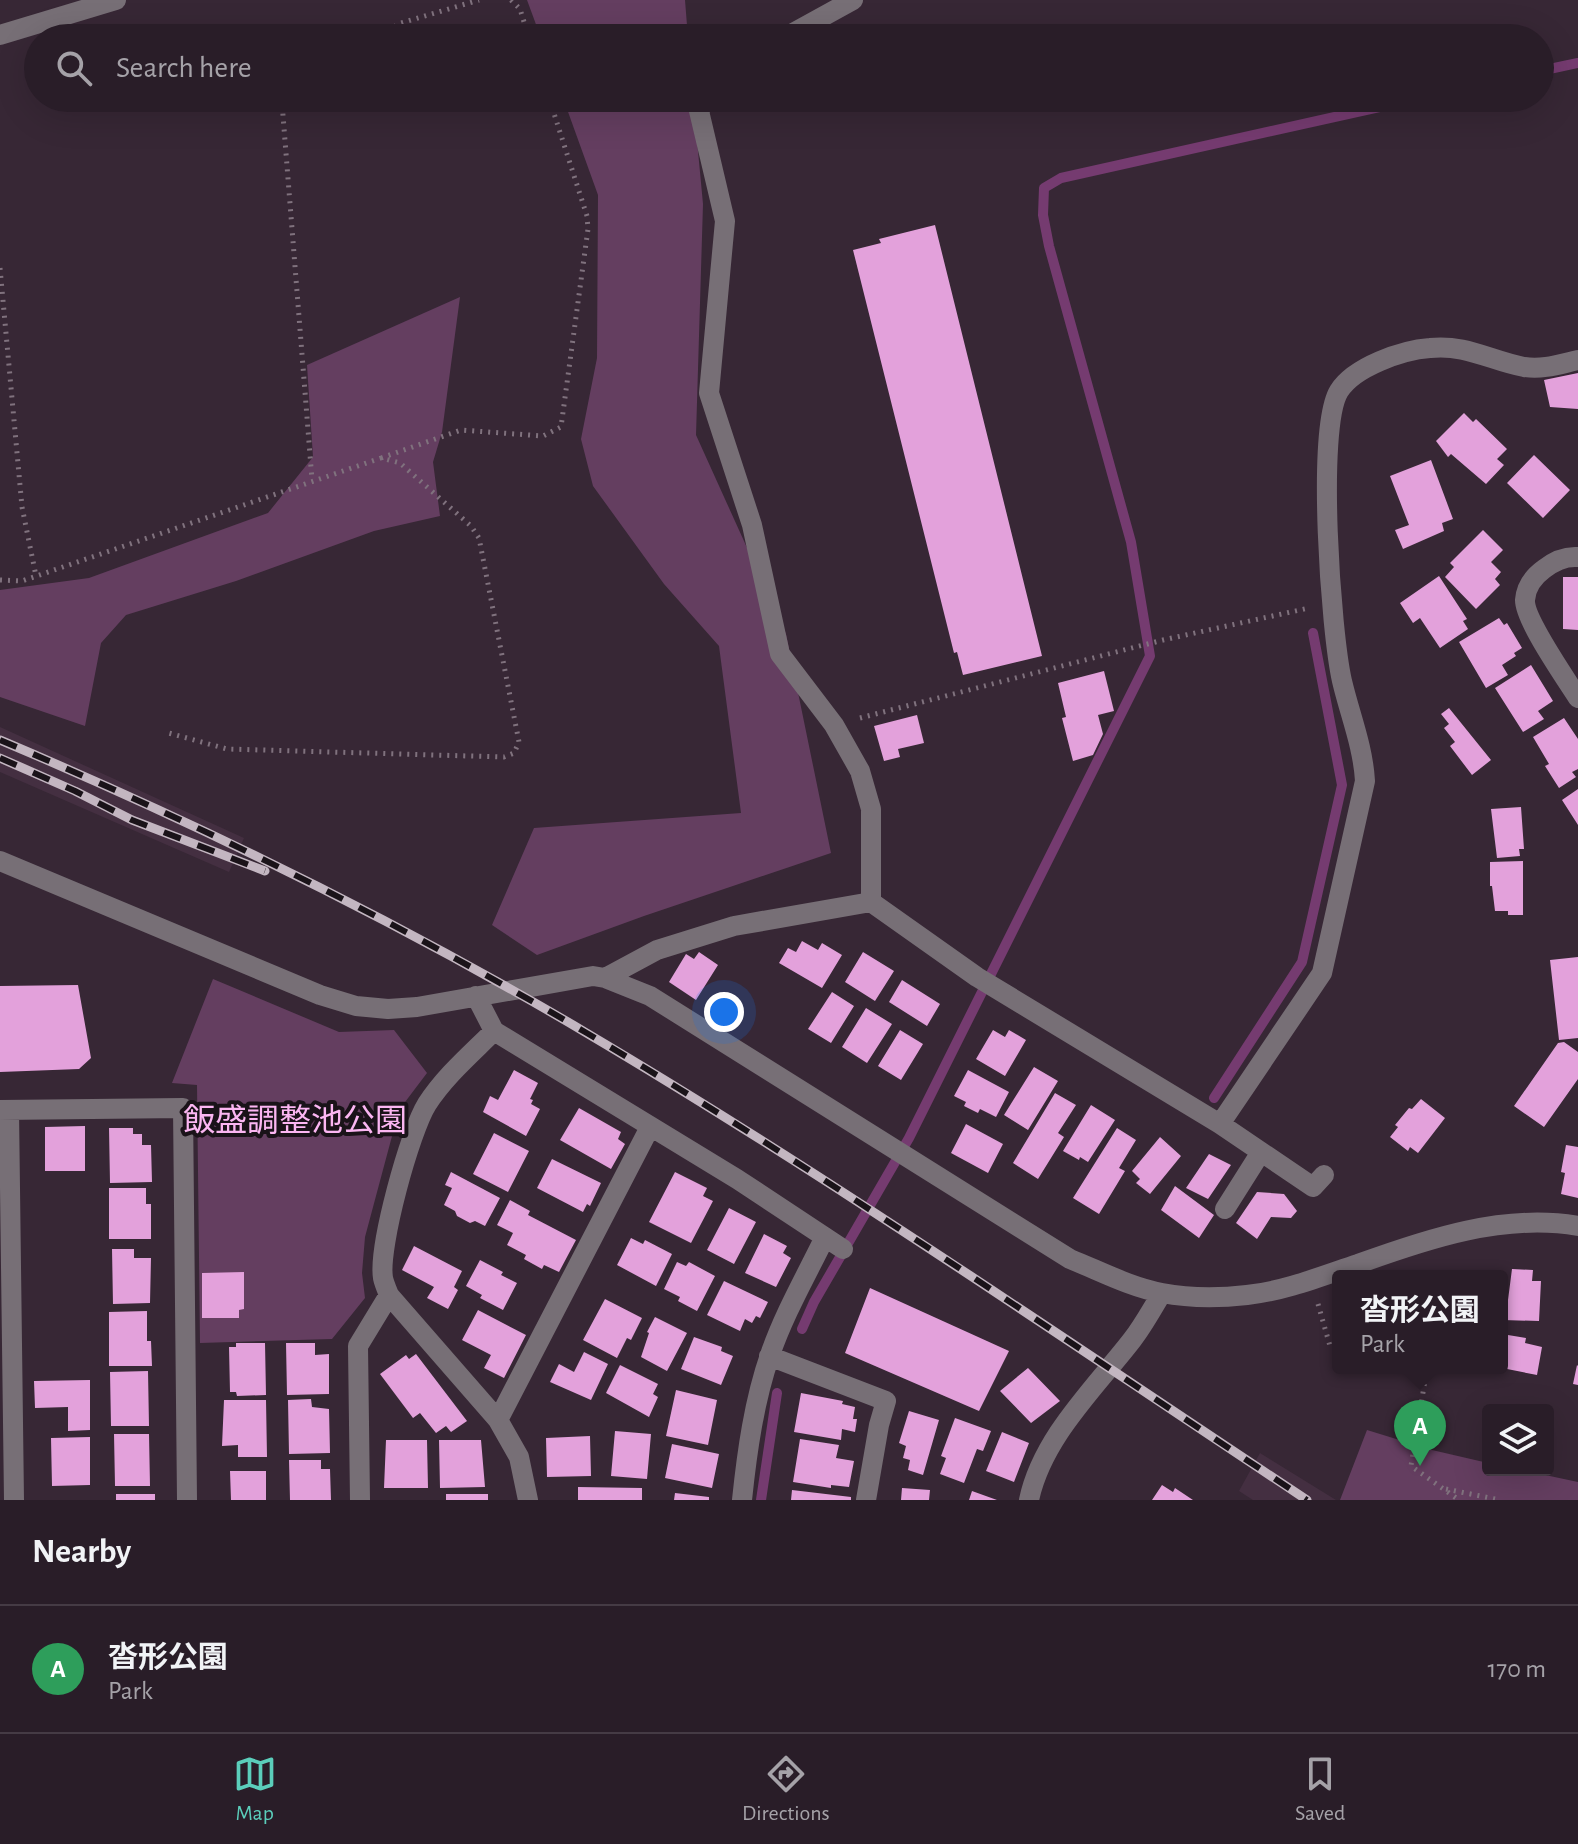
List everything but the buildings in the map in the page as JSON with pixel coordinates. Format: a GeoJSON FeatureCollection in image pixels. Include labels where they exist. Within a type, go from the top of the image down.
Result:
{"type":"FeatureCollection","features":[{"type":"Feature","properties":{"kind":"street"},"geometry":{"type":"LineString","coordinates":[[36,24],[116,0]]}},
{"type":"Feature","properties":{"kind":"street"},"geometry":{"type":"LineString","coordinates":[[809,24],[853,0]]}},
{"type":"Feature","properties":{"kind":"street"},"geometry":{"type":"LineString","coordinates":[[0,35],[24,28]]}},
{"type":"Feature","properties":{"kind":"street"},"geometry":{"type":"LineString","coordinates":[[699,112],[725,221],[709,393],[752,525],[780,654],[834,725],[860,771],[871,809],[871,902]]}},
{"type":"Feature","properties":{"kind":"street"},"geometry":{"type":"LineString","coordinates":[[1220,1124],[1322,973],[1365,781],[1363,755],[1342,679],[1333,602],[1327,498],[1331,416],[1337,393],[1350,377],[1372,363],[1429,348],[1468,349],[1523,367],[1544,368],[1578,360]]}},
{"type":"Feature","properties":{"kind":"street"},"geometry":{"type":"LineString","coordinates":[[1578,557],[1567,556],[1550,564],[1531,579],[1524,602],[1532,622],[1578,698]]}},
{"type":"Feature","properties":{"kind":"street"},"geometry":{"type":"LineString","coordinates":[[0,861],[320,995],[356,1006],[388,1009],[417,1007],[567,980],[593,976],[605,978],[650,996],[1070,1259],[1162,1293],[1246,1295],[1284,1288],[1332,1272]]}},
{"type":"Feature","properties":{"kind":"street"},"geometry":{"type":"LineString","coordinates":[[605,978],[657,950],[734,926],[871,902],[977,977],[1220,1124],[1313,1187],[1324,1175]]}},
{"type":"Feature","properties":{"kind":"street"},"geometry":{"type":"LineString","coordinates":[[476,996],[494,1031],[737,1179],[834,1243],[785,1318],[769,1356],[747,1450],[742,1500]]}},
{"type":"Feature","properties":{"kind":"street"},"geometry":{"type":"LineString","coordinates":[[494,1031],[451,1073],[426,1106],[413,1138],[386,1238],[383,1276],[389,1295],[498,1420],[519,1457],[528,1500]]}},
{"type":"Feature","properties":{"kind":"street"},"geometry":{"type":"LineString","coordinates":[[14,1500],[4,1110],[183,1108],[187,1500]]}},
{"type":"Feature","properties":{"kind":"street"},"geometry":{"type":"LineString","coordinates":[[498,1420],[650,1127]]}},
{"type":"Feature","properties":{"kind":"street"},"geometry":{"type":"LineString","coordinates":[[1225,1209],[1261,1152]]}},
{"type":"Feature","properties":{"kind":"street"},"geometry":{"type":"LineString","coordinates":[[1337,1270],[1413,1244],[1468,1230],[1515,1224],[1578,1226]]}},
{"type":"Feature","properties":{"kind":"street"},"geometry":{"type":"LineString","coordinates":[[1029,1500],[1040,1463],[1061,1431],[1135,1337],[1162,1293]]}},
{"type":"Feature","properties":{"kind":"street"},"geometry":{"type":"LineString","coordinates":[[360,1500],[358,1346],[389,1295]]}},
{"type":"Feature","properties":{"kind":"street"},"geometry":{"type":"LineString","coordinates":[[769,1356],[886,1401],[866,1500]]}},
{"type":"Feature","properties":{"kind":"path"},"geometry":{"type":"LineString","coordinates":[[399,24],[479,0]]}},
{"type":"Feature","properties":{"kind":"path"},"geometry":{"type":"LineString","coordinates":[[511,0],[520,9],[525,24]]}},
{"type":"Feature","properties":{"kind":"path"},"geometry":{"type":"LineString","coordinates":[[283,112],[312,480]]}},
{"type":"Feature","properties":{"kind":"path"},"geometry":{"type":"LineString","coordinates":[[0,580],[22,581],[461,430],[543,436],[561,427],[588,229],[587,216],[554,112]]}},
{"type":"Feature","properties":{"kind":"path"},"geometry":{"type":"LineString","coordinates":[[0,268],[22,507],[36,576]]}},
{"type":"Feature","properties":{"kind":"path"},"geometry":{"type":"LineString","coordinates":[[165,732],[227,749],[504,757],[514,753],[519,742],[479,538],[471,526],[400,463],[381,458]]}},
{"type":"Feature","properties":{"kind":"path"},"geometry":{"type":"LineString","coordinates":[[834,725],[999,680],[1333,602]]}},
{"type":"Feature","properties":{"kind":"path"},"geometry":{"type":"LineString","coordinates":[[1322,1319],[1332,1346]]}},
{"type":"Feature","properties":{"kind":"path"},"geometry":{"type":"LineString","coordinates":[[1426,1374],[1411,1466],[1459,1500]]}},
{"type":"Feature","properties":{"kind":"path"},"geometry":{"type":"LineString","coordinates":[[1443,1488],[1500,1500]]}},
{"type":"Feature","properties":{"kind":"shaded area"},"geometry":{"type":"Polygon","coordinates":[[[0,727],[244,838],[229,872],[0,772],[0,727]]]}},
{"type":"Feature","properties":{"kind":"shaded area"},"geometry":{"type":"Polygon","coordinates":[[[1260,1453],[1336,1500],[1253,1500],[1239,1491],[1260,1453]]]}},
{"type":"Feature","properties":{"kind":"green space"},"geometry":{"type":"Polygon","coordinates":[[[527,0],[685,0],[687,24],[536,24],[527,0]]]}},
{"type":"Feature","properties":{"kind":"green space"},"geometry":{"type":"Polygon","coordinates":[[[568,112],[694,112],[703,204],[696,435],[786,634],[831,853],[537,955],[492,925],[534,828],[741,813],[719,646],[664,584],[593,486],[581,439],[597,358],[598,195],[568,112]]]}},
{"type":"Feature","properties":{"kind":"green space"},"geometry":{"type":"Polygon","coordinates":[[[460,297],[442,432],[433,462],[440,516],[374,531],[236,581],[126,615],[101,643],[85,726],[0,697],[0,590],[89,578],[268,513],[313,457],[307,365],[460,297]]]}},
{"type":"Feature","properties":{"kind":"green space","name":"飯盛調整池公園"},"geometry":{"type":"Polygon","coordinates":[[[213,979],[339,1032],[394,1030],[427,1073],[399,1110],[365,1237],[362,1273],[365,1298],[332,1339],[200,1343],[197,1085],[172,1083],[213,979]]]}},
{"type":"Feature","properties":{"kind":"green space"},"geometry":{"type":"Polygon","coordinates":[[[1367,1430],[1482,1462],[1482,1476],[1550,1476],[1578,1482],[1578,1500],[1340,1500],[1367,1430]]]}},
{"type":"Feature","properties":{"kind":"waterway"},"geometry":{"type":"LineString","coordinates":[[1554,68],[1578,63]]}},
{"type":"Feature","properties":{"kind":"waterway"},"geometry":{"type":"LineString","coordinates":[[802,1329],[814,1302],[909,1138],[1150,656],[1131,542],[1049,246],[1043,215],[1044,188],[1061,178],[1357,112]]}},
{"type":"Feature","properties":{"kind":"waterway"},"geometry":{"type":"LineString","coordinates":[[1214,1098],[1302,962],[1342,785],[1313,633]]}},
{"type":"Feature","properties":{"kind":"waterway"},"geometry":{"type":"LineString","coordinates":[[761,1500],[777,1393]]}},
{"type":"Feature","properties":{"kind":"railway"},"geometry":{"type":"LineString","coordinates":[[0,740],[150,806],[297,876],[443,952],[585,1032],[768,1144],[1307,1500]]}},
{"type":"Feature","properties":{"kind":"railway"},"geometry":{"type":"LineString","coordinates":[[0,758],[132,820],[265,871]]}},
{"type":"Feature","properties":{"kind":"place","name":"沓形公園"},"geometry":{"type":"Point","coordinates":[1420,1466]}}]}
